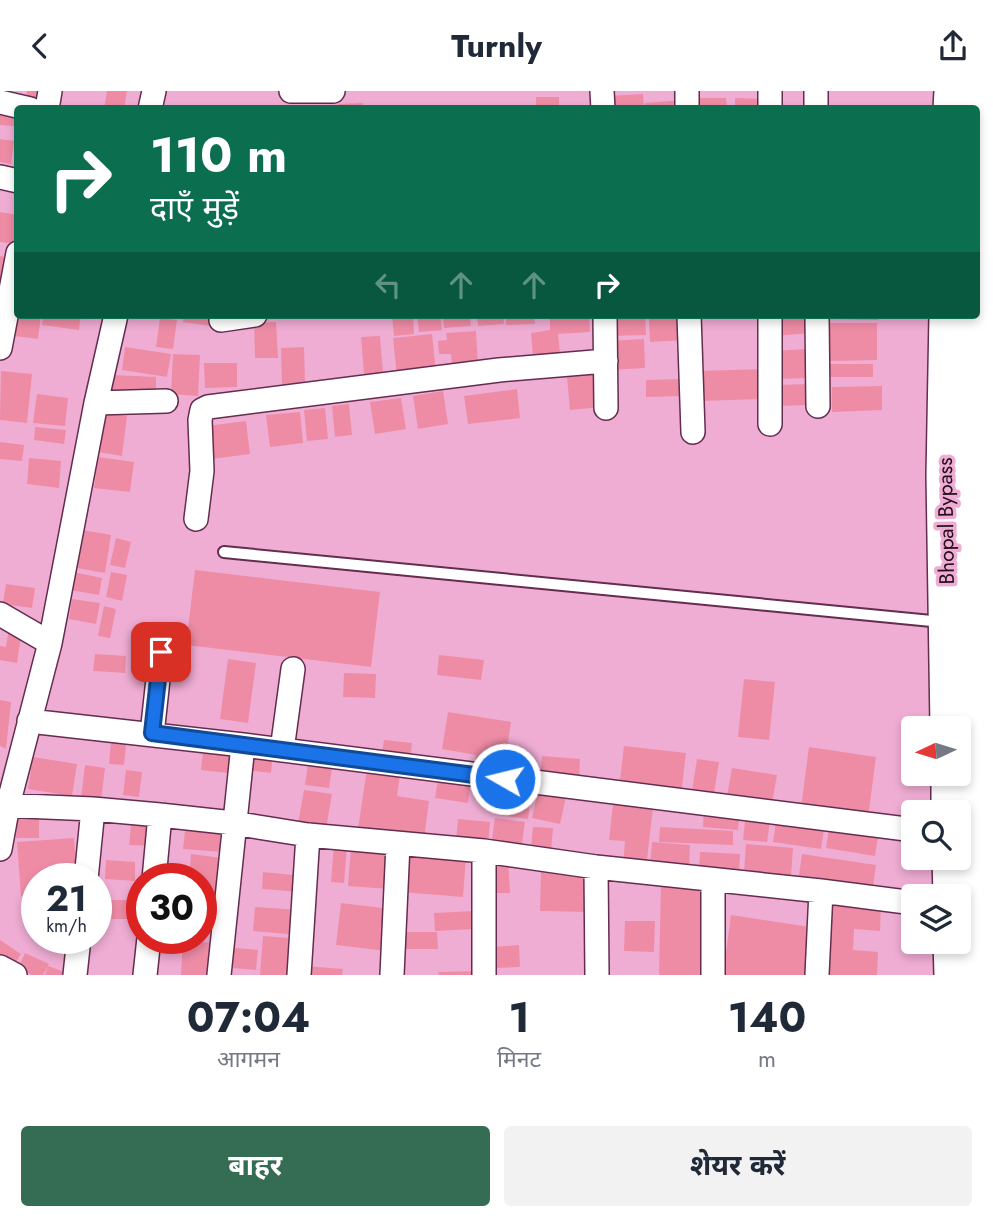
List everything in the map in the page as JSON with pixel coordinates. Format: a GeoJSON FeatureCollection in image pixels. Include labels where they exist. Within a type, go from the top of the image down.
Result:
{"type":"FeatureCollection","features":[{"type":"Feature","properties":{"kind":"main road","name":"Bhopal Bypass"},"geometry":{"type":"LineString","coordinates":[[982,91],[989,831],[986,975]]}},
{"type":"Feature","properties":{"kind":"main road","name":"Bhopal Bypass"},"geometry":{"type":"LineString","coordinates":[[948,319],[945,475],[949,716]]}},
{"type":"Feature","properties":{"kind":"main road"},"geometry":{"type":"LineString","coordinates":[[952,954],[953,975]]}},
{"type":"Feature","properties":{"kind":"street"},"geometry":{"type":"LineString","coordinates":[[291,91],[333,91]]}},
{"type":"Feature","properties":{"kind":"street"},"geometry":{"type":"LineString","coordinates":[[0,348],[14,274]]}},
{"type":"Feature","properties":{"kind":"street"},"geometry":{"type":"LineString","coordinates":[[0,849],[4,805],[50,643],[96,403],[115,319]]}},
{"type":"Feature","properties":{"kind":"street"},"geometry":{"type":"LineString","coordinates":[[221,320],[228,319]]}},
{"type":"Feature","properties":{"kind":"street"},"geometry":{"type":"LineString","coordinates":[[605,319],[606,408]]}},
{"type":"Feature","properties":{"kind":"street"},"geometry":{"type":"LineString","coordinates":[[689,319],[693,432]]}},
{"type":"Feature","properties":{"kind":"street"},"geometry":{"type":"LineString","coordinates":[[770,319],[770,424]]}},
{"type":"Feature","properties":{"kind":"street"},"geometry":{"type":"LineString","coordinates":[[817,319],[818,406]]}},
{"type":"Feature","properties":{"kind":"street"},"geometry":{"type":"LineString","coordinates":[[196,519],[202,471],[200,419],[202,410],[208,407],[499,370],[606,361]]}},
{"type":"Feature","properties":{"kind":"street"},"geometry":{"type":"LineString","coordinates":[[96,403],[166,401]]}},
{"type":"Feature","properties":{"kind":"street"},"geometry":{"type":"LineString","coordinates":[[945,475],[987,483]]}},
{"type":"Feature","properties":{"kind":"street"},"geometry":{"type":"LineString","coordinates":[[0,614],[50,643]]}},
{"type":"Feature","properties":{"kind":"street"},"geometry":{"type":"LineString","coordinates":[[152,733],[161,652]]}},
{"type":"Feature","properties":{"kind":"street"},"geometry":{"type":"LineString","coordinates":[[282,750],[293,669]]}},
{"type":"Feature","properties":{"kind":"street"},"geometry":{"type":"LineString","coordinates":[[29,721],[152,733],[901,828]]}},
{"type":"Feature","properties":{"kind":"street"},"geometry":{"type":"LineString","coordinates":[[219,975],[243,745]]}},
{"type":"Feature","properties":{"kind":"street"},"geometry":{"type":"LineString","coordinates":[[4,805],[160,815],[308,835],[484,851],[596,867],[901,901]]}},
{"type":"Feature","properties":{"kind":"street"},"geometry":{"type":"LineString","coordinates":[[88,863],[93,809]]}},
{"type":"Feature","properties":{"kind":"street"},"geometry":{"type":"LineString","coordinates":[[156,863],[160,815]]}},
{"type":"Feature","properties":{"kind":"street"},"geometry":{"type":"LineString","coordinates":[[299,975],[308,835]]}},
{"type":"Feature","properties":{"kind":"street"},"geometry":{"type":"LineString","coordinates":[[392,975],[398,844]]}},
{"type":"Feature","properties":{"kind":"street"},"geometry":{"type":"LineString","coordinates":[[484,851],[484,975]]}},
{"type":"Feature","properties":{"kind":"street"},"geometry":{"type":"LineString","coordinates":[[596,867],[597,975]]}},
{"type":"Feature","properties":{"kind":"street"},"geometry":{"type":"LineString","coordinates":[[713,880],[713,975]]}},
{"type":"Feature","properties":{"kind":"street"},"geometry":{"type":"LineString","coordinates":[[817,975],[821,891]]}},
{"type":"Feature","properties":{"kind":"street"},"geometry":{"type":"LineString","coordinates":[[75,975],[77,954]]}},
{"type":"Feature","properties":{"kind":"street"},"geometry":{"type":"LineString","coordinates":[[145,975],[147,954]]}},
{"type":"Feature","properties":{"kind":"street"},"geometry":{"type":"LineString","coordinates":[[0,967],[15,975]]}},
{"type":"Feature","properties":{"kind":"lane"},"geometry":{"type":"LineString","coordinates":[[224,552],[947,623]]}},
{"type":"Feature","properties":{"kind":"building"},"geometry":{"type":"Polygon","coordinates":[[[27,91],[47,91],[45,102],[26,100],[27,91]]]}},
{"type":"Feature","properties":{"kind":"building"},"geometry":{"type":"Polygon","coordinates":[[[107,91],[127,91],[125,105],[105,105],[107,91]]]}},
{"type":"Feature","properties":{"kind":"building"},"geometry":{"type":"Polygon","coordinates":[[[643,94],[644,105],[609,105],[608,96],[643,94]]]}},
{"type":"Feature","properties":{"kind":"building"},"geometry":{"type":"Polygon","coordinates":[[[536,97],[559,97],[559,105],[536,105],[536,97]]]}},
{"type":"Feature","properties":{"kind":"building"},"geometry":{"type":"Polygon","coordinates":[[[697,98],[726,98],[727,105],[697,105],[697,98]]]}},
{"type":"Feature","properties":{"kind":"building"},"geometry":{"type":"Polygon","coordinates":[[[735,98],[766,99],[766,105],[735,105],[735,98]]]}},
{"type":"Feature","properties":{"kind":"building"},"geometry":{"type":"Polygon","coordinates":[[[683,100],[683,105],[645,103],[683,100]]]}},
{"type":"Feature","properties":{"kind":"building"},"geometry":{"type":"Polygon","coordinates":[[[363,103],[363,105],[338,105],[363,103]]]}},
{"type":"Feature","properties":{"kind":"building"},"geometry":{"type":"Polygon","coordinates":[[[0,111],[14,112],[14,126],[0,125],[0,111]]]}},
{"type":"Feature","properties":{"kind":"building"},"geometry":{"type":"Polygon","coordinates":[[[0,139],[14,141],[11,164],[0,162],[0,139]]]}},
{"type":"Feature","properties":{"kind":"building"},"geometry":{"type":"Polygon","coordinates":[[[0,212],[14,214],[14,244],[0,242],[0,212]]]}},
{"type":"Feature","properties":{"kind":"building"},"geometry":{"type":"Polygon","coordinates":[[[0,256],[11,258],[0,314],[0,256]]]}},
{"type":"Feature","properties":{"kind":"building"},"geometry":{"type":"Polygon","coordinates":[[[16,319],[40,319],[38,339],[6,335],[16,319]]]}},
{"type":"Feature","properties":{"kind":"building"},"geometry":{"type":"Polygon","coordinates":[[[43,319],[80,319],[79,330],[42,325],[43,319]]]}},
{"type":"Feature","properties":{"kind":"building"},"geometry":{"type":"Polygon","coordinates":[[[160,319],[177,320],[173,349],[156,347],[160,319]]]}},
{"type":"Feature","properties":{"kind":"building"},"geometry":{"type":"Polygon","coordinates":[[[183,319],[219,319],[218,327],[183,322],[183,319]]]}},
{"type":"Feature","properties":{"kind":"building"},"geometry":{"type":"Polygon","coordinates":[[[392,319],[413,319],[414,334],[394,336],[392,319]]]}},
{"type":"Feature","properties":{"kind":"building"},"geometry":{"type":"Polygon","coordinates":[[[417,319],[441,319],[442,330],[419,332],[417,319]]]}},
{"type":"Feature","properties":{"kind":"building"},"geometry":{"type":"Polygon","coordinates":[[[443,319],[470,319],[471,326],[444,328],[443,319]]]}},
{"type":"Feature","properties":{"kind":"building"},"geometry":{"type":"Polygon","coordinates":[[[477,319],[503,319],[504,324],[478,326],[477,319]]]}},
{"type":"Feature","properties":{"kind":"building"},"geometry":{"type":"Polygon","coordinates":[[[506,319],[534,319],[535,324],[506,325],[506,319]]]}},
{"type":"Feature","properties":{"kind":"building"},"geometry":{"type":"Polygon","coordinates":[[[550,319],[589,319],[590,332],[558,334],[560,353],[533,356],[531,333],[550,330],[550,319]]]}},
{"type":"Feature","properties":{"kind":"building"},"geometry":{"type":"Polygon","coordinates":[[[608,319],[645,319],[646,335],[609,336],[608,319]]]}},
{"type":"Feature","properties":{"kind":"building"},"geometry":{"type":"Polygon","coordinates":[[[649,319],[685,319],[686,340],[650,342],[649,319]]]}},
{"type":"Feature","properties":{"kind":"building"},"geometry":{"type":"Polygon","coordinates":[[[772,319],[810,319],[812,333],[774,336],[772,319]]]}},
{"type":"Feature","properties":{"kind":"building"},"geometry":{"type":"Polygon","coordinates":[[[276,322],[278,358],[255,358],[254,323],[276,322]]]}},
{"type":"Feature","properties":{"kind":"building"},"geometry":{"type":"Polygon","coordinates":[[[826,323],[877,323],[877,360],[826,361],[826,323]]]}},
{"type":"Feature","properties":{"kind":"building"},"geometry":{"type":"Polygon","coordinates":[[[476,331],[478,366],[452,368],[451,354],[439,354],[438,341],[447,340],[446,333],[476,331]]]}},
{"type":"Feature","properties":{"kind":"building"},"geometry":{"type":"Polygon","coordinates":[[[432,334],[436,372],[397,376],[393,338],[432,334]]]}},
{"type":"Feature","properties":{"kind":"building"},"geometry":{"type":"Polygon","coordinates":[[[380,336],[383,373],[364,374],[361,337],[380,336]]]}},
{"type":"Feature","properties":{"kind":"building"},"geometry":{"type":"Polygon","coordinates":[[[644,339],[645,368],[609,370],[607,341],[644,339]]]}},
{"type":"Feature","properties":{"kind":"building"},"geometry":{"type":"Polygon","coordinates":[[[125,347],[171,354],[167,377],[122,370],[125,347]]]}},
{"type":"Feature","properties":{"kind":"building"},"geometry":{"type":"Polygon","coordinates":[[[304,347],[305,384],[282,385],[281,348],[304,347]]]}},
{"type":"Feature","properties":{"kind":"building"},"geometry":{"type":"Polygon","coordinates":[[[808,349],[809,378],[773,379],[772,351],[808,349]]]}},
{"type":"Feature","properties":{"kind":"building"},"geometry":{"type":"Polygon","coordinates":[[[173,354],[200,355],[198,396],[171,394],[173,354]]]}},
{"type":"Feature","properties":{"kind":"building"},"geometry":{"type":"Polygon","coordinates":[[[204,363],[237,363],[237,387],[205,388],[204,363]]]}},
{"type":"Feature","properties":{"kind":"building"},"geometry":{"type":"Polygon","coordinates":[[[827,364],[873,364],[873,377],[827,377],[827,364]]]}},
{"type":"Feature","properties":{"kind":"building"},"geometry":{"type":"Polygon","coordinates":[[[766,369],[767,399],[699,401],[698,371],[766,369]]]}},
{"type":"Feature","properties":{"kind":"building"},"geometry":{"type":"Polygon","coordinates":[[[1,371],[32,374],[27,423],[0,420],[1,371]]]}},
{"type":"Feature","properties":{"kind":"building"},"geometry":{"type":"Polygon","coordinates":[[[599,374],[602,407],[570,410],[567,377],[599,374]]]}},
{"type":"Feature","properties":{"kind":"building"},"geometry":{"type":"Polygon","coordinates":[[[113,375],[156,377],[156,398],[112,396],[113,375]]]}},
{"type":"Feature","properties":{"kind":"building"},"geometry":{"type":"Polygon","coordinates":[[[685,379],[685,396],[646,397],[646,380],[685,379]]]}},
{"type":"Feature","properties":{"kind":"building"},"geometry":{"type":"Polygon","coordinates":[[[811,384],[811,405],[777,406],[777,385],[811,384]]]}},
{"type":"Feature","properties":{"kind":"building"},"geometry":{"type":"Polygon","coordinates":[[[882,386],[882,410],[832,412],[832,387],[882,386]]]}},
{"type":"Feature","properties":{"kind":"building"},"geometry":{"type":"Polygon","coordinates":[[[517,389],[520,418],[468,424],[464,396],[517,389]]]}},
{"type":"Feature","properties":{"kind":"building"},"geometry":{"type":"Polygon","coordinates":[[[443,391],[448,424],[418,429],[413,396],[443,391]]]}},
{"type":"Feature","properties":{"kind":"building"},"geometry":{"type":"Polygon","coordinates":[[[37,394],[68,398],[65,426],[33,423],[37,394]]]}},
{"type":"Feature","properties":{"kind":"building"},"geometry":{"type":"Polygon","coordinates":[[[401,398],[406,429],[375,434],[370,402],[401,398]]]}},
{"type":"Feature","properties":{"kind":"building"},"geometry":{"type":"Polygon","coordinates":[[[349,404],[352,435],[335,437],[332,406],[349,404]]]}},
{"type":"Feature","properties":{"kind":"building"},"geometry":{"type":"Polygon","coordinates":[[[325,408],[328,439],[307,441],[304,410],[325,408]]]}},
{"type":"Feature","properties":{"kind":"building"},"geometry":{"type":"Polygon","coordinates":[[[300,412],[303,443],[270,447],[266,415],[300,412]]]}},
{"type":"Feature","properties":{"kind":"building"},"geometry":{"type":"Polygon","coordinates":[[[103,413],[127,416],[122,456],[98,452],[103,413]]]}},
{"type":"Feature","properties":{"kind":"building"},"geometry":{"type":"Polygon","coordinates":[[[246,421],[250,454],[211,459],[207,426],[246,421]]]}},
{"type":"Feature","properties":{"kind":"building"},"geometry":{"type":"Polygon","coordinates":[[[35,427],[66,430],[64,444],[34,440],[35,427]]]}},
{"type":"Feature","properties":{"kind":"building"},"geometry":{"type":"Polygon","coordinates":[[[0,442],[24,445],[22,461],[0,459],[0,442]]]}},
{"type":"Feature","properties":{"kind":"building"},"geometry":{"type":"Polygon","coordinates":[[[98,457],[134,462],[130,492],[94,488],[98,457]]]}},
{"type":"Feature","properties":{"kind":"building"},"geometry":{"type":"Polygon","coordinates":[[[29,458],[61,461],[59,488],[27,484],[29,458]]]}},
{"type":"Feature","properties":{"kind":"building"},"geometry":{"type":"Polygon","coordinates":[[[83,530],[111,535],[105,573],[77,568],[83,530]]]}},
{"type":"Feature","properties":{"kind":"building"},"geometry":{"type":"Polygon","coordinates":[[[116,538],[131,542],[125,568],[110,565],[116,538]]]}},
{"type":"Feature","properties":{"kind":"building"},"geometry":{"type":"Polygon","coordinates":[[[195,570],[380,592],[371,667],[186,645],[195,570]]]}},
{"type":"Feature","properties":{"kind":"building"},"geometry":{"type":"Polygon","coordinates":[[[73,572],[102,578],[99,595],[70,590],[73,572]]]}},
{"type":"Feature","properties":{"kind":"building"},"geometry":{"type":"Polygon","coordinates":[[[111,572],[127,575],[122,601],[106,597],[111,572]]]}},
{"type":"Feature","properties":{"kind":"building"},"geometry":{"type":"Polygon","coordinates":[[[6,584],[35,588],[32,608],[3,604],[6,584]]]}},
{"type":"Feature","properties":{"kind":"building"},"geometry":{"type":"Polygon","coordinates":[[[72,599],[100,603],[96,624],[69,619],[72,599]]]}},
{"type":"Feature","properties":{"kind":"building"},"geometry":{"type":"Polygon","coordinates":[[[104,606],[116,609],[110,638],[98,636],[104,606]]]}},
{"type":"Feature","properties":{"kind":"building"},"geometry":{"type":"Polygon","coordinates":[[[9,627],[22,629],[17,663],[0,660],[0,646],[6,647],[9,627]]]}},
{"type":"Feature","properties":{"kind":"building"},"geometry":{"type":"Polygon","coordinates":[[[95,654],[126,656],[125,673],[93,671],[95,654]]]}},
{"type":"Feature","properties":{"kind":"building"},"geometry":{"type":"Polygon","coordinates":[[[439,655],[484,660],[481,680],[437,675],[439,655]]]}},
{"type":"Feature","properties":{"kind":"building"},"geometry":{"type":"Polygon","coordinates":[[[228,659],[256,663],[248,723],[220,719],[228,659]]]}},
{"type":"Feature","properties":{"kind":"building"},"geometry":{"type":"Polygon","coordinates":[[[344,673],[376,674],[375,698],[343,697],[344,673]]]}},
{"type":"Feature","properties":{"kind":"building"},"geometry":{"type":"Polygon","coordinates":[[[744,679],[775,682],[769,740],[738,737],[744,679]]]}},
{"type":"Feature","properties":{"kind":"building"},"geometry":{"type":"Polygon","coordinates":[[[0,700],[11,702],[6,749],[0,746],[0,700]]]}},
{"type":"Feature","properties":{"kind":"building"},"geometry":{"type":"Polygon","coordinates":[[[448,712],[511,722],[503,775],[474,770],[476,755],[442,749],[448,712]]]}},
{"type":"Feature","properties":{"kind":"building"},"geometry":{"type":"Polygon","coordinates":[[[112,732],[127,734],[124,765],[109,764],[112,732]]]}},
{"type":"Feature","properties":{"kind":"building"},"geometry":{"type":"Polygon","coordinates":[[[384,740],[412,743],[410,763],[381,759],[384,740]]]}},
{"type":"Feature","properties":{"kind":"building"},"geometry":{"type":"Polygon","coordinates":[[[204,743],[240,746],[237,774],[201,770],[204,743]]]}},
{"type":"Feature","properties":{"kind":"building"},"geometry":{"type":"Polygon","coordinates":[[[624,746],[686,753],[681,795],[619,788],[624,746]]]}},
{"type":"Feature","properties":{"kind":"building"},"geometry":{"type":"Polygon","coordinates":[[[809,747],[876,757],[868,818],[801,808],[809,747]]]}},
{"type":"Feature","properties":{"kind":"building"},"geometry":{"type":"Polygon","coordinates":[[[244,749],[273,753],[271,773],[241,769],[244,749]]]}},
{"type":"Feature","properties":{"kind":"building"},"geometry":{"type":"Polygon","coordinates":[[[542,756],[580,759],[579,782],[540,778],[542,756]]]}},
{"type":"Feature","properties":{"kind":"building"},"geometry":{"type":"Polygon","coordinates":[[[33,757],[77,764],[72,796],[28,789],[33,757]]]}},
{"type":"Feature","properties":{"kind":"building"},"geometry":{"type":"Polygon","coordinates":[[[309,757],[333,761],[329,788],[305,785],[309,757]]]}},
{"type":"Feature","properties":{"kind":"building"},"geometry":{"type":"Polygon","coordinates":[[[697,759],[719,762],[713,800],[691,797],[697,759]]]}},
{"type":"Feature","properties":{"kind":"building"},"geometry":{"type":"Polygon","coordinates":[[[368,762],[401,768],[397,796],[429,801],[424,839],[358,829],[368,762]]]}},
{"type":"Feature","properties":{"kind":"building"},"geometry":{"type":"Polygon","coordinates":[[[85,765],[105,768],[101,801],[81,798],[85,765]]]}},
{"type":"Feature","properties":{"kind":"building"},"geometry":{"type":"Polygon","coordinates":[[[732,768],[777,775],[771,809],[726,802],[732,768]]]}},
{"type":"Feature","properties":{"kind":"building"},"geometry":{"type":"Polygon","coordinates":[[[126,770],[142,772],[139,797],[123,795],[126,770]]]}},
{"type":"Feature","properties":{"kind":"building"},"geometry":{"type":"Polygon","coordinates":[[[439,774],[471,780],[468,803],[435,798],[439,774]]]}},
{"type":"Feature","properties":{"kind":"building"},"geometry":{"type":"Polygon","coordinates":[[[504,782],[532,786],[528,819],[499,815],[504,782]]]}},
{"type":"Feature","properties":{"kind":"building"},"geometry":{"type":"Polygon","coordinates":[[[539,786],[567,792],[560,824],[532,818],[539,786]]]}},
{"type":"Feature","properties":{"kind":"building"},"geometry":{"type":"Polygon","coordinates":[[[304,790],[332,794],[326,829],[298,824],[304,790]]]}},
{"type":"Feature","properties":{"kind":"building"},"geometry":{"type":"Polygon","coordinates":[[[614,795],[654,799],[646,868],[623,865],[625,841],[609,840],[614,795]]]}},
{"type":"Feature","properties":{"kind":"building"},"geometry":{"type":"Polygon","coordinates":[[[704,806],[740,809],[738,830],[703,827],[704,806]]]}},
{"type":"Feature","properties":{"kind":"building"},"geometry":{"type":"Polygon","coordinates":[[[18,809],[39,809],[39,838],[16,838],[18,809]]]}},
{"type":"Feature","properties":{"kind":"building"},"geometry":{"type":"Polygon","coordinates":[[[746,811],[771,814],[767,842],[743,840],[746,811]]]}},
{"type":"Feature","properties":{"kind":"building"},"geometry":{"type":"Polygon","coordinates":[[[132,815],[155,817],[154,846],[129,845],[132,815]]]}},
{"type":"Feature","properties":{"kind":"building"},"geometry":{"type":"Polygon","coordinates":[[[777,816],[825,823],[821,849],[773,842],[777,816]]]}},
{"type":"Feature","properties":{"kind":"building"},"geometry":{"type":"Polygon","coordinates":[[[495,818],[525,822],[521,851],[491,847],[495,818]]]}},
{"type":"Feature","properties":{"kind":"building"},"geometry":{"type":"Polygon","coordinates":[[[458,819],[490,822],[488,844],[456,841],[458,819]]]}},
{"type":"Feature","properties":{"kind":"building"},"geometry":{"type":"Polygon","coordinates":[[[186,822],[225,826],[223,852],[183,849],[186,822]]]}},
{"type":"Feature","properties":{"kind":"building"},"geometry":{"type":"Polygon","coordinates":[[[830,822],[879,830],[875,856],[826,848],[830,822]]]}},
{"type":"Feature","properties":{"kind":"building"},"geometry":{"type":"Polygon","coordinates":[[[533,827],[553,828],[551,852],[531,850],[533,827]]]}},
{"type":"Feature","properties":{"kind":"building"},"geometry":{"type":"Polygon","coordinates":[[[660,827],[733,831],[733,845],[659,842],[660,827]]]}},
{"type":"Feature","properties":{"kind":"building"},"geometry":{"type":"Polygon","coordinates":[[[74,838],[76,863],[21,863],[21,896],[17,842],[74,838]]]}},
{"type":"Feature","properties":{"kind":"building"},"geometry":{"type":"Polygon","coordinates":[[[652,842],[690,845],[689,870],[650,867],[652,842]]]}},
{"type":"Feature","properties":{"kind":"building"},"geometry":{"type":"Polygon","coordinates":[[[334,844],[347,845],[344,883],[331,882],[334,844]]]}},
{"type":"Feature","properties":{"kind":"building"},"geometry":{"type":"Polygon","coordinates":[[[746,844],[793,848],[791,877],[744,873],[746,844]]]}},
{"type":"Feature","properties":{"kind":"building"},"geometry":{"type":"Polygon","coordinates":[[[351,848],[393,851],[389,889],[348,886],[351,848]]]}},
{"type":"Feature","properties":{"kind":"building"},"geometry":{"type":"Polygon","coordinates":[[[404,852],[466,856],[463,897],[401,892],[404,852]]]}},
{"type":"Feature","properties":{"kind":"building"},"geometry":{"type":"Polygon","coordinates":[[[700,852],[740,854],[739,873],[699,871],[700,852]]]}},
{"type":"Feature","properties":{"kind":"building"},"geometry":{"type":"Polygon","coordinates":[[[191,854],[222,858],[217,908],[217,863],[190,863],[191,854]]]}},
{"type":"Feature","properties":{"kind":"building"},"geometry":{"type":"Polygon","coordinates":[[[802,854],[876,865],[872,893],[798,882],[802,854]]]}},
{"type":"Feature","properties":{"kind":"building"},"geometry":{"type":"Polygon","coordinates":[[[508,859],[510,893],[490,893],[489,860],[508,859]]]}},
{"type":"Feature","properties":{"kind":"building"},"geometry":{"type":"Polygon","coordinates":[[[106,860],[135,862],[126,863],[126,880],[112,879],[112,863],[106,863],[106,860]]]}},
{"type":"Feature","properties":{"kind":"building"},"geometry":{"type":"Polygon","coordinates":[[[541,871],[587,872],[587,912],[540,911],[541,871]]]}},
{"type":"Feature","properties":{"kind":"building"},"geometry":{"type":"Polygon","coordinates":[[[263,872],[303,876],[302,892],[262,889],[263,872]]]}},
{"type":"Feature","properties":{"kind":"building"},"geometry":{"type":"Polygon","coordinates":[[[661,882],[707,882],[705,975],[659,975],[661,882]]]}},
{"type":"Feature","properties":{"kind":"building"},"geometry":{"type":"Polygon","coordinates":[[[826,897],[881,901],[880,931],[854,929],[853,950],[878,952],[877,975],[821,975],[826,897]]]}},
{"type":"Feature","properties":{"kind":"building"},"geometry":{"type":"Polygon","coordinates":[[[112,900],[126,900],[126,919],[112,919],[112,900]]]}},
{"type":"Feature","properties":{"kind":"building"},"geometry":{"type":"Polygon","coordinates":[[[341,903],[391,909],[386,951],[336,945],[341,903]]]}},
{"type":"Feature","properties":{"kind":"building"},"geometry":{"type":"Polygon","coordinates":[[[255,907],[299,910],[297,935],[253,931],[255,907]]]}},
{"type":"Feature","properties":{"kind":"building"},"geometry":{"type":"Polygon","coordinates":[[[474,911],[475,929],[435,931],[434,913],[474,911]]]}},
{"type":"Feature","properties":{"kind":"building"},"geometry":{"type":"Polygon","coordinates":[[[731,915],[817,928],[810,975],[723,975],[731,915]]]}},
{"type":"Feature","properties":{"kind":"building"},"geometry":{"type":"Polygon","coordinates":[[[625,921],[655,921],[654,952],[624,951],[625,921]]]}},
{"type":"Feature","properties":{"kind":"building"},"geometry":{"type":"Polygon","coordinates":[[[397,932],[437,932],[438,949],[397,949],[397,932]]]}},
{"type":"Feature","properties":{"kind":"building"},"geometry":{"type":"Polygon","coordinates":[[[263,936],[300,939],[297,975],[260,975],[263,936]]]}},
{"type":"Feature","properties":{"kind":"building"},"geometry":{"type":"Polygon","coordinates":[[[0,940],[21,954],[13,967],[0,958],[0,940]]]}},
{"type":"Feature","properties":{"kind":"building"},"geometry":{"type":"Polygon","coordinates":[[[519,945],[520,967],[495,968],[494,947],[519,945]]]}},
{"type":"Feature","properties":{"kind":"building"},"geometry":{"type":"Polygon","coordinates":[[[224,947],[258,950],[256,970],[222,967],[224,947]]]}},
{"type":"Feature","properties":{"kind":"building"},"geometry":{"type":"Polygon","coordinates":[[[25,954],[49,964],[43,975],[32,975],[18,968],[25,954]]]}},
{"type":"Feature","properties":{"kind":"building"},"geometry":{"type":"Polygon","coordinates":[[[182,954],[214,954],[213,975],[181,975],[182,954]]]}},
{"type":"Feature","properties":{"kind":"building"},"geometry":{"type":"Polygon","coordinates":[[[48,966],[73,975],[45,975],[48,966]]]}},
{"type":"Feature","properties":{"kind":"building"},"geometry":{"type":"Polygon","coordinates":[[[306,966],[343,969],[342,975],[305,975],[306,966]]]}},
{"type":"Feature","properties":{"kind":"building"},"geometry":{"type":"Polygon","coordinates":[[[481,971],[481,975],[439,975],[438,972],[481,971]]]}},
{"type":"Feature","properties":{"kind":"route"},"geometry":{"type":"LineString","coordinates":[[161,652],[152,733],[505,779]]}}]}
